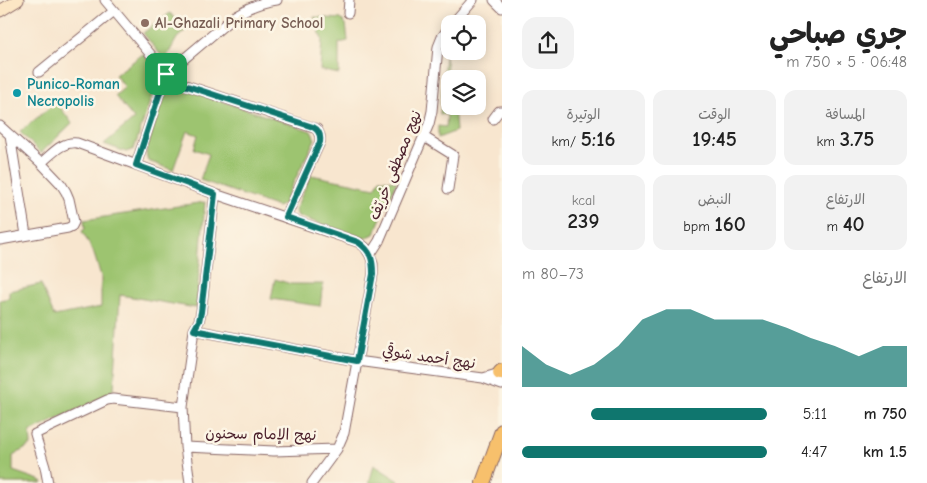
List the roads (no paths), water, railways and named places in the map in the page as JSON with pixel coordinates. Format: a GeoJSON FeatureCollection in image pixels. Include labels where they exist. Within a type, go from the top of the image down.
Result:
{"type":"FeatureCollection","features":[{"type":"Feature","properties":{"kind":"main road"},"geometry":{"type":"LineString","coordinates":[[0,11],[18,0]]}},
{"type":"Feature","properties":{"kind":"main road"},"geometry":{"type":"LineString","coordinates":[[482,483],[502,431]]}},
{"type":"Feature","properties":{"kind":"street"},"geometry":{"type":"LineString","coordinates":[[104,0],[172,81],[317,129],[320,142],[286,217]]}},
{"type":"Feature","properties":{"kind":"street"},"geometry":{"type":"LineString","coordinates":[[136,165],[166,74],[245,10],[260,3],[277,0]]}},
{"type":"Feature","properties":{"kind":"street"},"geometry":{"type":"LineString","coordinates":[[348,13],[349,0]]}},
{"type":"Feature","properties":{"kind":"street","name":"نهج مصطفى خريّف"},"geometry":{"type":"LineString","coordinates":[[460,15],[474,0]]}},
{"type":"Feature","properties":{"kind":"street"},"geometry":{"type":"LineString","coordinates":[[494,0],[502,8]]}},
{"type":"Feature","properties":{"kind":"street"},"geometry":{"type":"LineString","coordinates":[[38,72],[114,11]]}},
{"type":"Feature","properties":{"kind":"street","name":"نهج مصطفى خريّف"},"geometry":{"type":"LineString","coordinates":[[370,254],[379,241],[429,124],[438,47],[441,40]]}},
{"type":"Feature","properties":{"kind":"street"},"geometry":{"type":"LineString","coordinates":[[492,119],[498,111],[502,110]]}},
{"type":"Feature","properties":{"kind":"street"},"geometry":{"type":"LineString","coordinates":[[0,126],[61,184],[69,199],[74,222],[68,228],[0,240]]}},
{"type":"Feature","properties":{"kind":"street"},"geometry":{"type":"LineString","coordinates":[[10,135],[26,235]]}},
{"type":"Feature","properties":{"kind":"street"},"geometry":{"type":"LineString","coordinates":[[424,137],[453,155],[448,189]]}},
{"type":"Feature","properties":{"kind":"street"},"geometry":{"type":"LineString","coordinates":[[41,163],[61,147],[72,142],[78,143],[215,194],[358,242],[365,247],[370,254],[373,264],[373,274],[344,433],[337,449],[312,483]]}},
{"type":"Feature","properties":{"kind":"street"},"geometry":{"type":"LineString","coordinates":[[190,483],[185,447],[183,407],[194,330],[201,312],[215,194]]}},
{"type":"Feature","properties":{"kind":"street","name":"نهج أحمد شوقي"},"geometry":{"type":"LineString","coordinates":[[194,330],[357,361],[483,378],[501,376]]}},
{"type":"Feature","properties":{"kind":"street"},"geometry":{"type":"LineString","coordinates":[[48,483],[46,468],[35,434],[107,400],[113,399],[183,407]]}},
{"type":"Feature","properties":{"kind":"street","name":"نهج الإمام سحنون"},"geometry":{"type":"LineString","coordinates":[[185,447],[274,451],[337,449]]}},
{"type":"Feature","properties":{"kind":"place","name":"Al-Ghazali Primary School"},"geometry":{"type":"Point","coordinates":[145,23]}},
{"type":"Feature","properties":{"kind":"place","name":"Punico-Roman Necropolis"},"geometry":{"type":"Point","coordinates":[17,93]}}]}
